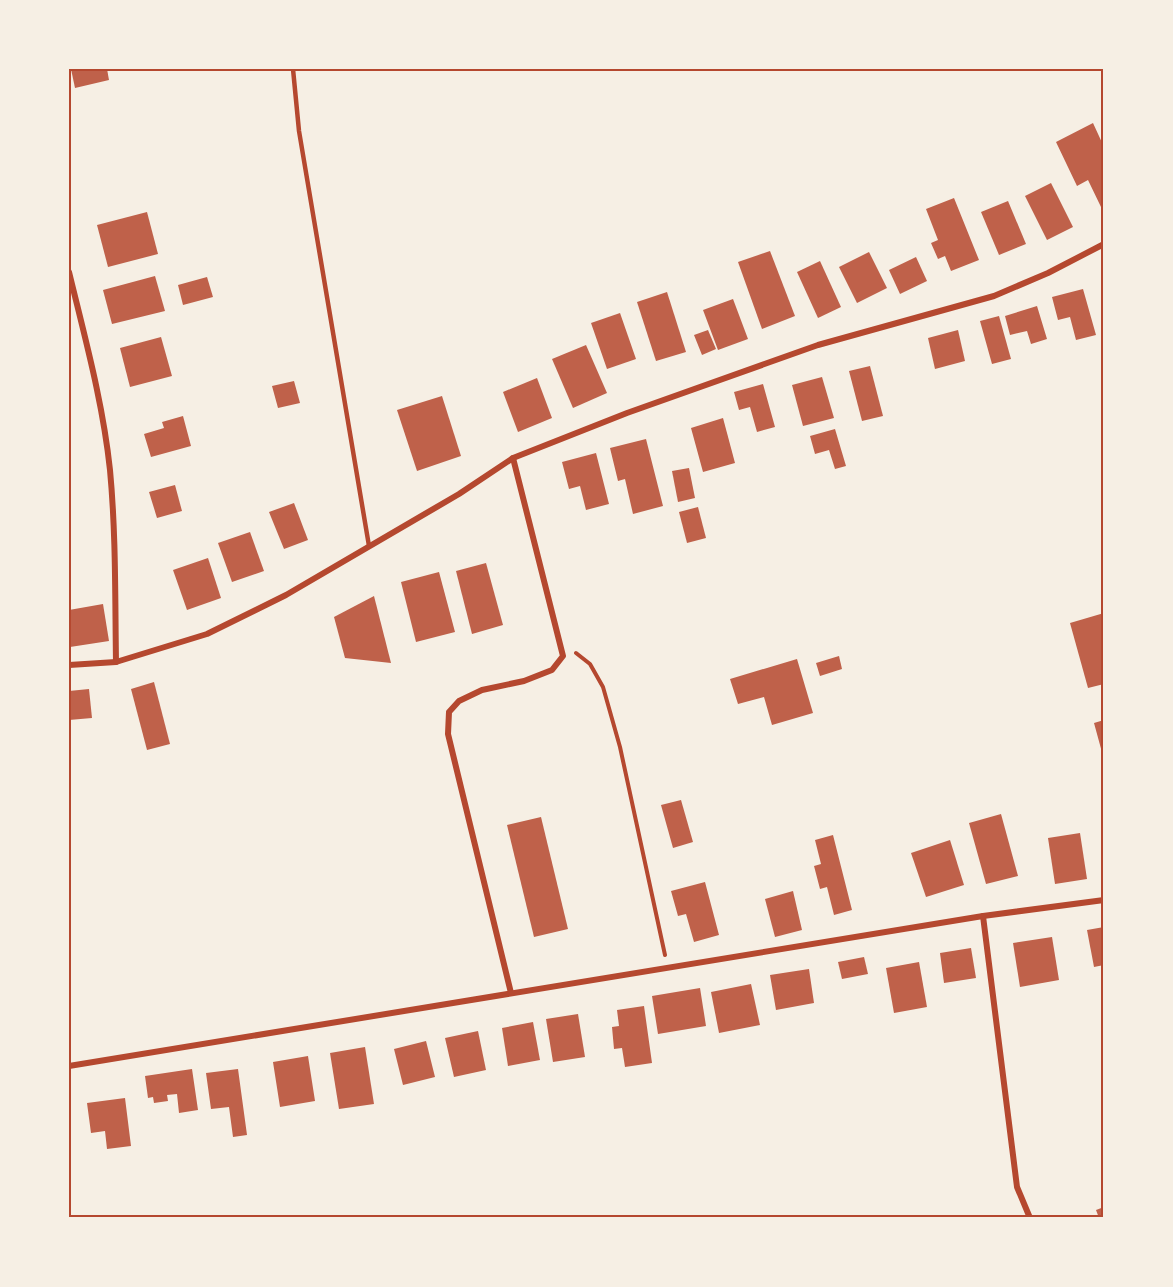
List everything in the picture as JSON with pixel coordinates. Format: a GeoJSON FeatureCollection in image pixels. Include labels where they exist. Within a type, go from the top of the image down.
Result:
{"type":"FeatureCollection","features":[{"type":"Feature","properties":{"kind":"street"},"geometry":{"type":"LineString","coordinates":[[69,665],[116,662],[207,634],[286,595],[459,494],[513,458],[627,413],[818,345],[994,296],[1048,273],[1104,244]]}},
{"type":"Feature","properties":{"kind":"street"},"geometry":{"type":"LineString","coordinates":[[69,272],[98,394],[109,467],[115,534],[116,662]]}},
{"type":"Feature","properties":{"kind":"street"},"geometry":{"type":"LineString","coordinates":[[511,993],[448,734],[449,712],[459,701],[482,690],[524,681],[552,670],[563,656],[513,458]]}},
{"type":"Feature","properties":{"kind":"street"},"geometry":{"type":"LineString","coordinates":[[69,1066],[983,916],[1104,900]]}},
{"type":"Feature","properties":{"kind":"street"},"geometry":{"type":"LineString","coordinates":[[983,916],[1015,1176],[1017,1187],[1030,1218]]}},
{"type":"Feature","properties":{"kind":"lane"},"geometry":{"type":"LineString","coordinates":[[294,69],[298,131],[369,546]]}},
{"type":"Feature","properties":{"kind":"path"},"geometry":{"type":"LineString","coordinates":[[561,642],[590,664],[603,687],[620,747],[668,968]]}},
{"type":"Feature","properties":{"kind":"building"},"geometry":{"type":"Polygon","coordinates":[[[71,69],[107,69],[109,80],[75,88],[71,69]]]}},
{"type":"Feature","properties":{"kind":"building"},"geometry":{"type":"Polygon","coordinates":[[[1093,123],[1104,147],[1104,206],[1101,207],[1088,180],[1077,186],[1056,142],[1093,123]]]}},
{"type":"Feature","properties":{"kind":"building"},"geometry":{"type":"Polygon","coordinates":[[[1051,183],[1073,227],[1047,240],[1025,196],[1051,183]]]}},
{"type":"Feature","properties":{"kind":"building"},"geometry":{"type":"Polygon","coordinates":[[[954,198],[979,260],[951,271],[945,256],[938,259],[931,243],[938,240],[926,209],[954,198]]]}},
{"type":"Feature","properties":{"kind":"building"},"geometry":{"type":"Polygon","coordinates":[[[1008,201],[1026,244],[999,255],[981,212],[1008,201]]]}},
{"type":"Feature","properties":{"kind":"building"},"geometry":{"type":"Polygon","coordinates":[[[147,212],[158,254],[108,267],[97,225],[147,212]]]}},
{"type":"Feature","properties":{"kind":"building"},"geometry":{"type":"Polygon","coordinates":[[[770,251],[795,316],[762,329],[738,262],[770,251]]]}},
{"type":"Feature","properties":{"kind":"building"},"geometry":{"type":"Polygon","coordinates":[[[869,252],[887,288],[857,303],[839,267],[869,252]]]}},
{"type":"Feature","properties":{"kind":"building"},"geometry":{"type":"Polygon","coordinates":[[[916,257],[927,281],[900,294],[889,270],[916,257]]]}},
{"type":"Feature","properties":{"kind":"building"},"geometry":{"type":"Polygon","coordinates":[[[820,261],[841,307],[818,318],[797,272],[820,261]]]}},
{"type":"Feature","properties":{"kind":"building"},"geometry":{"type":"Polygon","coordinates":[[[155,276],[165,311],[112,324],[103,290],[155,276]]]}},
{"type":"Feature","properties":{"kind":"building"},"geometry":{"type":"Polygon","coordinates":[[[207,277],[213,297],[183,305],[178,285],[207,277]]]}},
{"type":"Feature","properties":{"kind":"building"},"geometry":{"type":"Polygon","coordinates":[[[1083,289],[1096,335],[1076,340],[1070,317],[1058,320],[1052,297],[1083,289]]]}},
{"type":"Feature","properties":{"kind":"building"},"geometry":{"type":"Polygon","coordinates":[[[667,292],[686,352],[656,361],[637,302],[667,292]]]}},
{"type":"Feature","properties":{"kind":"building"},"geometry":{"type":"Polygon","coordinates":[[[733,299],[748,339],[718,350],[703,310],[733,299]]]}},
{"type":"Feature","properties":{"kind":"building"},"geometry":{"type":"Polygon","coordinates":[[[1037,306],[1047,339],[1031,344],[1027,331],[1010,335],[1005,316],[1037,306]]]}},
{"type":"Feature","properties":{"kind":"building"},"geometry":{"type":"Polygon","coordinates":[[[620,313],[636,359],[607,369],[591,323],[620,313]]]}},
{"type":"Feature","properties":{"kind":"building"},"geometry":{"type":"Polygon","coordinates":[[[999,316],[1011,359],[992,364],[980,321],[999,316]]]}},
{"type":"Feature","properties":{"kind":"building"},"geometry":{"type":"Polygon","coordinates":[[[708,330],[716,349],[702,355],[694,335],[708,330]]]}},
{"type":"Feature","properties":{"kind":"building"},"geometry":{"type":"Polygon","coordinates":[[[958,330],[965,361],[935,369],[928,338],[958,330]]]}},
{"type":"Feature","properties":{"kind":"building"},"geometry":{"type":"Polygon","coordinates":[[[161,337],[172,376],[130,387],[120,348],[161,337]]]}},
{"type":"Feature","properties":{"kind":"building"},"geometry":{"type":"Polygon","coordinates":[[[586,345],[607,393],[573,408],[552,359],[586,345]]]}},
{"type":"Feature","properties":{"kind":"building"},"geometry":{"type":"Polygon","coordinates":[[[870,366],[883,416],[862,421],[849,371],[870,366]]]}},
{"type":"Feature","properties":{"kind":"building"},"geometry":{"type":"Polygon","coordinates":[[[822,377],[834,418],[803,426],[792,385],[822,377]]]}},
{"type":"Feature","properties":{"kind":"building"},"geometry":{"type":"Polygon","coordinates":[[[537,378],[552,418],[518,432],[503,392],[537,378]]]}},
{"type":"Feature","properties":{"kind":"building"},"geometry":{"type":"Polygon","coordinates":[[[294,381],[300,403],[278,408],[272,386],[294,381]]]}},
{"type":"Feature","properties":{"kind":"building"},"geometry":{"type":"Polygon","coordinates":[[[763,384],[775,427],[757,432],[750,407],[739,410],[734,392],[763,384]]]}},
{"type":"Feature","properties":{"kind":"building"},"geometry":{"type":"Polygon","coordinates":[[[442,396],[461,456],[417,471],[397,410],[442,396]]]}},
{"type":"Feature","properties":{"kind":"building"},"geometry":{"type":"Polygon","coordinates":[[[183,416],[191,446],[151,457],[144,434],[164,428],[162,422],[183,416]]]}},
{"type":"Feature","properties":{"kind":"building"},"geometry":{"type":"Polygon","coordinates":[[[723,418],[735,463],[703,472],[691,428],[723,418]]]}},
{"type":"Feature","properties":{"kind":"building"},"geometry":{"type":"Polygon","coordinates":[[[835,429],[846,466],[835,469],[829,450],[815,454],[810,436],[835,429]]]}},
{"type":"Feature","properties":{"kind":"building"},"geometry":{"type":"Polygon","coordinates":[[[646,439],[663,506],[633,514],[625,479],[618,481],[610,448],[646,439]]]}},
{"type":"Feature","properties":{"kind":"building"},"geometry":{"type":"Polygon","coordinates":[[[596,453],[609,504],[586,510],[580,486],[569,489],[562,462],[596,453]]]}},
{"type":"Feature","properties":{"kind":"building"},"geometry":{"type":"Polygon","coordinates":[[[689,468],[695,498],[678,502],[672,471],[689,468]]]}},
{"type":"Feature","properties":{"kind":"building"},"geometry":{"type":"Polygon","coordinates":[[[175,485],[182,511],[157,518],[149,492],[175,485]]]}},
{"type":"Feature","properties":{"kind":"building"},"geometry":{"type":"Polygon","coordinates":[[[294,503],[308,540],[284,549],[269,512],[294,503]]]}},
{"type":"Feature","properties":{"kind":"building"},"geometry":{"type":"Polygon","coordinates":[[[698,507],[706,538],[687,543],[679,512],[698,507]]]}},
{"type":"Feature","properties":{"kind":"building"},"geometry":{"type":"Polygon","coordinates":[[[250,532],[264,571],[232,582],[218,543],[250,532]]]}},
{"type":"Feature","properties":{"kind":"building"},"geometry":{"type":"Polygon","coordinates":[[[208,558],[221,598],[187,610],[173,570],[208,558]]]}},
{"type":"Feature","properties":{"kind":"building"},"geometry":{"type":"Polygon","coordinates":[[[486,563],[503,625],[472,634],[456,571],[486,563]]]}},
{"type":"Feature","properties":{"kind":"building"},"geometry":{"type":"Polygon","coordinates":[[[439,572],[455,632],[416,642],[401,582],[439,572]]]}},
{"type":"Feature","properties":{"kind":"building"},"geometry":{"type":"Polygon","coordinates":[[[374,596],[391,663],[345,658],[334,617],[374,596]]]}},
{"type":"Feature","properties":{"kind":"building"},"geometry":{"type":"Polygon","coordinates":[[[103,604],[109,641],[70,647],[69,610],[103,604]]]}},
{"type":"Feature","properties":{"kind":"building"},"geometry":{"type":"Polygon","coordinates":[[[1104,613],[1104,684],[1088,688],[1070,623],[1104,613]]]}},
{"type":"Feature","properties":{"kind":"building"},"geometry":{"type":"Polygon","coordinates":[[[839,656],[842,669],[820,676],[816,663],[839,656]]]}},
{"type":"Feature","properties":{"kind":"building"},"geometry":{"type":"Polygon","coordinates":[[[797,659],[813,713],[772,725],[764,697],[738,704],[730,679],[797,659]]]}},
{"type":"Feature","properties":{"kind":"building"},"geometry":{"type":"Polygon","coordinates":[[[154,682],[170,744],[147,750],[131,689],[154,682]]]}},
{"type":"Feature","properties":{"kind":"building"},"geometry":{"type":"Polygon","coordinates":[[[89,689],[92,718],[69,720],[69,691],[89,689]]]}},
{"type":"Feature","properties":{"kind":"building"},"geometry":{"type":"Polygon","coordinates":[[[1104,720],[1104,755],[1103,756],[1094,723],[1104,720]]]}},
{"type":"Feature","properties":{"kind":"building"},"geometry":{"type":"Polygon","coordinates":[[[681,800],[693,842],[673,848],[661,805],[681,800]]]}},
{"type":"Feature","properties":{"kind":"building"},"geometry":{"type":"Polygon","coordinates":[[[1001,814],[1018,876],[986,884],[969,823],[1001,814]]]}},
{"type":"Feature","properties":{"kind":"building"},"geometry":{"type":"Polygon","coordinates":[[[541,817],[568,929],[534,937],[507,825],[541,817]]]}},
{"type":"Feature","properties":{"kind":"building"},"geometry":{"type":"Polygon","coordinates":[[[1080,833],[1087,879],[1055,884],[1048,838],[1080,833]]]}},
{"type":"Feature","properties":{"kind":"building"},"geometry":{"type":"Polygon","coordinates":[[[833,835],[852,910],[834,915],[827,887],[820,889],[814,866],[821,864],[815,840],[833,835]]]}},
{"type":"Feature","properties":{"kind":"building"},"geometry":{"type":"Polygon","coordinates":[[[950,840],[964,885],[926,897],[911,853],[950,840]]]}},
{"type":"Feature","properties":{"kind":"building"},"geometry":{"type":"Polygon","coordinates":[[[705,882],[719,935],[694,942],[686,914],[678,916],[671,891],[705,882]]]}},
{"type":"Feature","properties":{"kind":"building"},"geometry":{"type":"Polygon","coordinates":[[[793,891],[802,930],[775,937],[765,899],[793,891]]]}},
{"type":"Feature","properties":{"kind":"building"},"geometry":{"type":"Polygon","coordinates":[[[1104,927],[1104,965],[1094,967],[1087,930],[1104,927]]]}},
{"type":"Feature","properties":{"kind":"building"},"geometry":{"type":"Polygon","coordinates":[[[1052,937],[1059,980],[1020,987],[1013,943],[1052,937]]]}},
{"type":"Feature","properties":{"kind":"building"},"geometry":{"type":"Polygon","coordinates":[[[971,948],[976,978],[944,983],[940,953],[971,948]]]}},
{"type":"Feature","properties":{"kind":"building"},"geometry":{"type":"Polygon","coordinates":[[[864,957],[868,974],[842,979],[838,962],[864,957]]]}},
{"type":"Feature","properties":{"kind":"building"},"geometry":{"type":"Polygon","coordinates":[[[919,962],[927,1007],[894,1013],[886,968],[919,962]]]}},
{"type":"Feature","properties":{"kind":"building"},"geometry":{"type":"Polygon","coordinates":[[[809,969],[814,1003],[776,1010],[770,975],[809,969]]]}},
{"type":"Feature","properties":{"kind":"building"},"geometry":{"type":"Polygon","coordinates":[[[751,984],[760,1025],[719,1033],[711,992],[751,984]]]}},
{"type":"Feature","properties":{"kind":"building"},"geometry":{"type":"Polygon","coordinates":[[[700,988],[706,1026],[658,1034],[652,996],[700,988]]]}},
{"type":"Feature","properties":{"kind":"building"},"geometry":{"type":"Polygon","coordinates":[[[644,1006],[652,1063],[625,1067],[622,1048],[614,1049],[612,1027],[619,1026],[617,1010],[644,1006]]]}},
{"type":"Feature","properties":{"kind":"building"},"geometry":{"type":"Polygon","coordinates":[[[578,1014],[585,1057],[553,1062],[546,1019],[578,1014]]]}},
{"type":"Feature","properties":{"kind":"building"},"geometry":{"type":"Polygon","coordinates":[[[533,1022],[540,1060],[508,1066],[502,1028],[533,1022]]]}},
{"type":"Feature","properties":{"kind":"building"},"geometry":{"type":"Polygon","coordinates":[[[478,1031],[486,1070],[454,1077],[445,1038],[478,1031]]]}},
{"type":"Feature","properties":{"kind":"building"},"geometry":{"type":"Polygon","coordinates":[[[426,1041],[435,1077],[403,1085],[394,1049],[426,1041]]]}},
{"type":"Feature","properties":{"kind":"building"},"geometry":{"type":"Polygon","coordinates":[[[365,1047],[374,1104],[339,1109],[330,1053],[365,1047]]]}},
{"type":"Feature","properties":{"kind":"building"},"geometry":{"type":"Polygon","coordinates":[[[308,1056],[315,1101],[280,1107],[273,1062],[308,1056]]]}},
{"type":"Feature","properties":{"kind":"building"},"geometry":{"type":"Polygon","coordinates":[[[192,1069],[198,1110],[179,1113],[177,1094],[167,1095],[168,1101],[154,1103],[153,1097],[148,1098],[145,1076],[192,1069]]]}},
{"type":"Feature","properties":{"kind":"building"},"geometry":{"type":"Polygon","coordinates":[[[238,1069],[247,1135],[233,1137],[229,1107],[211,1109],[206,1073],[238,1069]]]}},
{"type":"Feature","properties":{"kind":"building"},"geometry":{"type":"Polygon","coordinates":[[[125,1098],[131,1146],[107,1149],[105,1131],[91,1133],[87,1103],[125,1098]]]}},
{"type":"Feature","properties":{"kind":"building"},"geometry":{"type":"Polygon","coordinates":[[[1104,1207],[1104,1218],[1099,1218],[1096,1210],[1104,1207]]]}}]}
